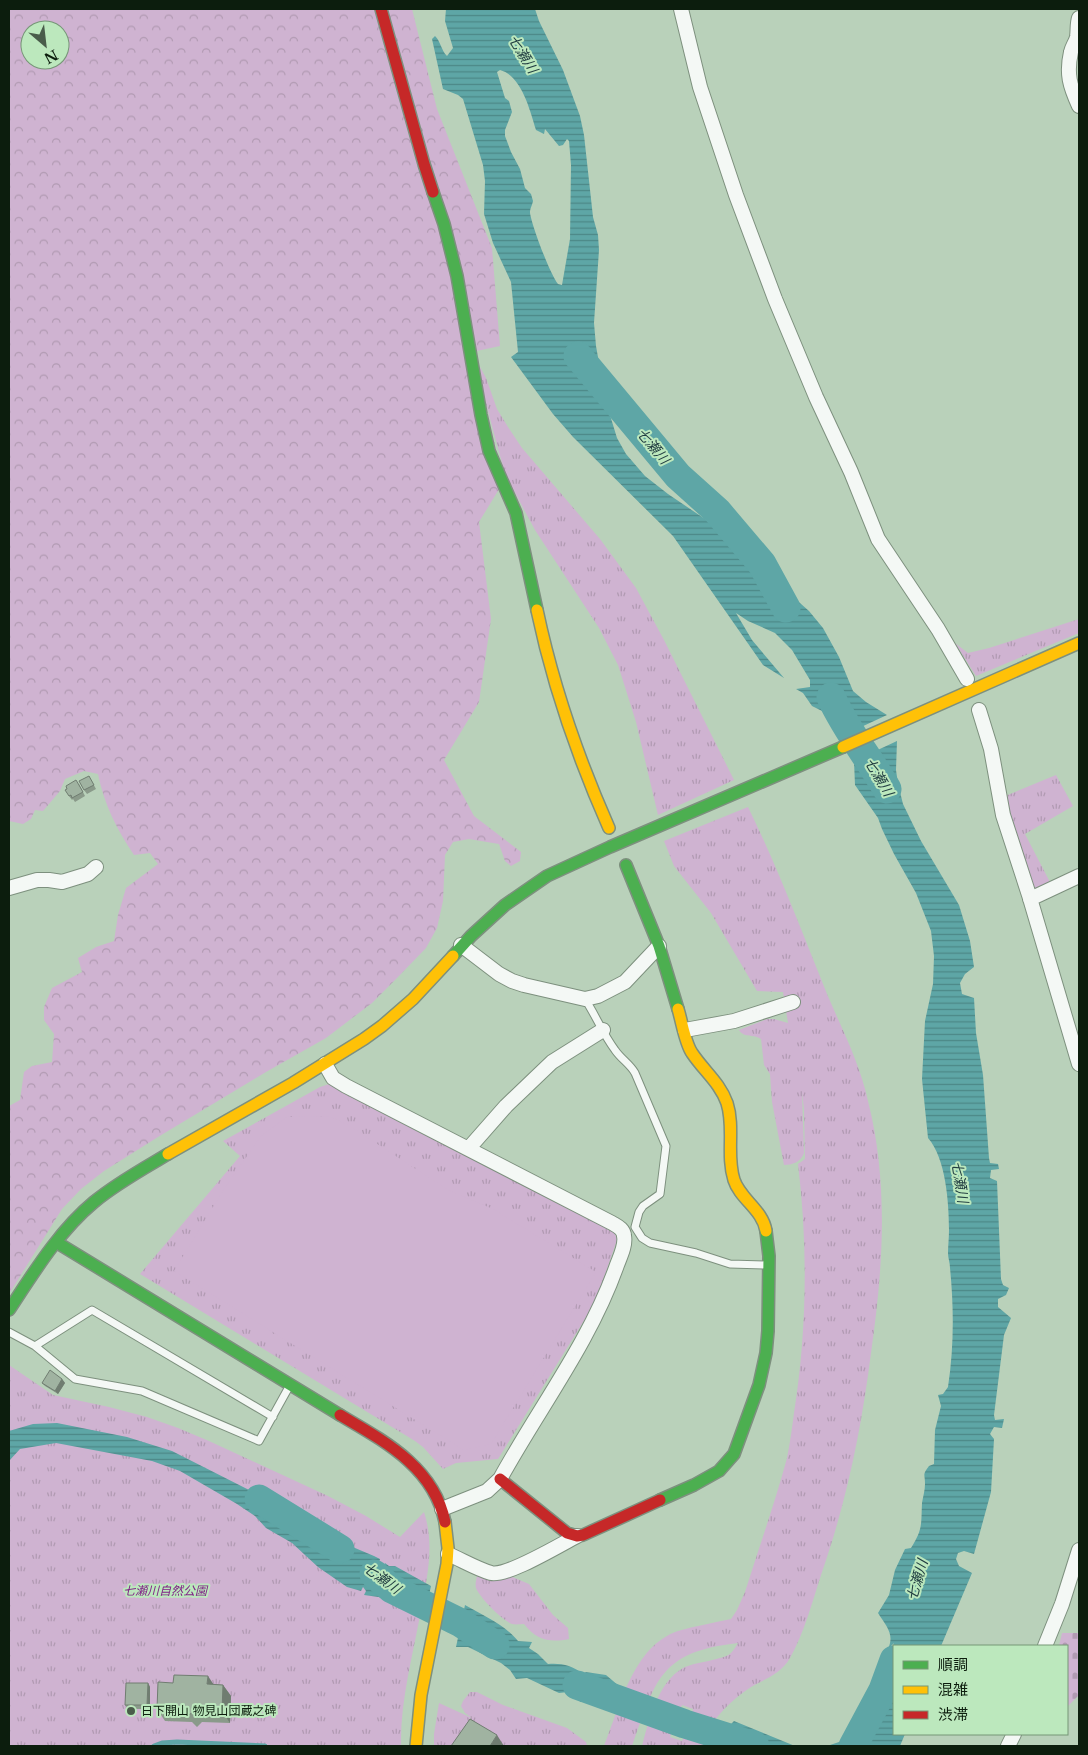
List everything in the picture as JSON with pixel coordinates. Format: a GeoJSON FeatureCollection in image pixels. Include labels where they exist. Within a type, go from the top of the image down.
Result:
{"type":"FeatureCollection","features":[{"type":"Feature","properties":{"kind":"street"},"geometry":{"type":"LineString","coordinates":[[381,9],[424,164],[444,224],[457,276],[489,451],[516,512],[538,616],[567,724],[587,778],[609,828]]}},
{"type":"Feature","properties":{"kind":"street"},"geometry":{"type":"LineString","coordinates":[[681,9],[700,86],[736,195],[775,299],[816,397],[851,472],[878,538],[942,636],[967,680]]}},
{"type":"Feature","properties":{"kind":"street"},"geometry":{"type":"LineString","coordinates":[[1077,9],[1079,13]]}},
{"type":"Feature","properties":{"kind":"street"},"geometry":{"type":"LineString","coordinates":[[1079,18],[1077,37],[1072,50],[1069,68],[1070,87],[1079,106]]}},
{"type":"Feature","properties":{"kind":"street"},"geometry":{"type":"LineString","coordinates":[[9,1310],[56,1242],[94,1203],[123,1181],[325,1064],[364,1039],[400,1011],[461,945],[505,905],[547,876],[603,850],[935,708],[1079,643]]}},
{"type":"Feature","properties":{"kind":"street"},"geometry":{"type":"LineString","coordinates":[[980,710],[988,736],[1003,815],[1079,1064]]}},
{"type":"Feature","properties":{"kind":"street"},"geometry":{"type":"LineString","coordinates":[[448,1554],[491,1573],[499,1574],[512,1570],[577,1536],[694,1485],[719,1471],[734,1454],[762,1374],[768,1331],[769,1266],[769,1247],[764,1226],[756,1211],[738,1188],[732,1174],[730,1161],[730,1118],[727,1104],[714,1078],[693,1055],[659,946],[626,865]]}},
{"type":"Feature","properties":{"kind":"street"},"geometry":{"type":"LineString","coordinates":[[9,888],[37,880],[62,882],[88,874],[96,867]]}},
{"type":"Feature","properties":{"kind":"street"},"geometry":{"type":"LineString","coordinates":[[1030,899],[1079,876]]}},
{"type":"Feature","properties":{"kind":"street"},"geometry":{"type":"LineString","coordinates":[[461,945],[499,974],[512,981],[585,999],[598,996],[625,982],[659,946]]}},
{"type":"Feature","properties":{"kind":"street"},"geometry":{"type":"LineString","coordinates":[[685,1030],[725,1023],[793,1002]]}},
{"type":"Feature","properties":{"kind":"street"},"geometry":{"type":"LineString","coordinates":[[469,1148],[506,1106],[552,1062],[603,1030]]}},
{"type":"Feature","properties":{"kind":"street"},"geometry":{"type":"LineString","coordinates":[[325,1064],[333,1078],[346,1086],[612,1223],[629,1229],[624,1239],[622,1253],[600,1306],[576,1351],[500,1478],[487,1491],[442,1509]]}},
{"type":"Feature","properties":{"kind":"street"},"geometry":{"type":"LineString","coordinates":[[56,1242],[385,1442],[409,1458],[428,1481],[442,1509],[447,1531],[448,1554],[422,1692],[417,1722],[416,1746]]}},
{"type":"Feature","properties":{"kind":"street"},"geometry":{"type":"LineString","coordinates":[[500,1478],[567,1533],[577,1536]]}},
{"type":"Feature","properties":{"kind":"street"},"geometry":{"type":"LineString","coordinates":[[1045,1645],[1062,1604],[1079,1550]]}},
{"type":"Feature","properties":{"kind":"lane"},"geometry":{"type":"LineString","coordinates":[[585,999],[618,1055],[636,1073],[666,1146],[660,1194],[643,1206],[629,1229],[650,1243],[696,1253],[730,1264],[769,1266]]}},
{"type":"Feature","properties":{"kind":"lane"},"geometry":{"type":"LineString","coordinates":[[35,1346],[92,1310],[273,1417]]}},
{"type":"Feature","properties":{"kind":"lane"},"geometry":{"type":"LineString","coordinates":[[9,1332],[35,1346],[75,1379],[142,1391],[259,1441],[291,1385]]}},
{"type":"Feature","properties":{"kind":"green space"},"geometry":{"type":"Polygon","coordinates":[[[9,9],[412,9],[437,109],[492,248],[500,346],[472,352],[504,481],[479,522],[491,619],[479,702],[444,760],[474,816],[521,852],[520,861],[511,866],[505,861],[499,844],[469,839],[453,842],[445,855],[443,901],[437,928],[426,948],[398,977],[372,1003],[326,1038],[158,1137],[104,1171],[81,1189],[62,1209],[9,1294],[9,1106],[20,1100],[24,1072],[32,1066],[52,1062],[54,1034],[44,1020],[44,1007],[52,988],[82,972],[78,958],[96,947],[114,941],[118,915],[126,888],[158,864],[150,853],[134,855],[112,816],[98,774],[84,771],[65,779],[60,791],[43,811],[35,810],[31,819],[23,824],[9,821],[9,9]]]}},
{"type":"Feature","properties":{"kind":"green space"},"geometry":{"type":"Polygon","coordinates":[[[472,352],[486,378],[497,409],[522,448],[600,539],[636,588],[734,780],[658,815],[636,722],[618,665],[599,628],[535,530],[505,474],[472,352]]]}},
{"type":"Feature","properties":{"kind":"green space"},"geometry":{"type":"Polygon","coordinates":[[[1079,619],[1079,633],[976,676],[955,643],[968,653],[1079,619]]]}},
{"type":"Feature","properties":{"kind":"green space"},"geometry":{"type":"Polygon","coordinates":[[[1056,775],[1073,806],[1025,834],[1052,886],[1034,890],[1003,797],[1056,775]]]}},
{"type":"Feature","properties":{"kind":"green space"},"geometry":{"type":"Polygon","coordinates":[[[748,807],[780,877],[855,1060],[865,1087],[875,1132],[879,1164],[882,1227],[879,1290],[867,1382],[858,1438],[838,1520],[804,1628],[786,1664],[772,1676],[740,1695],[714,1721],[692,1713],[693,1709],[682,1705],[670,1737],[682,1741],[685,1735],[704,1744],[704,1746],[642,1746],[656,1702],[667,1682],[674,1674],[688,1666],[727,1655],[732,1652],[738,1643],[712,1647],[691,1654],[676,1662],[664,1673],[655,1687],[632,1746],[604,1746],[630,1680],[650,1650],[663,1639],[678,1631],[731,1619],[737,1610],[745,1592],[777,1492],[791,1436],[804,1320],[805,1257],[798,1164],[805,1159],[802,1093],[804,1153],[801,1159],[796,1162],[784,1165],[772,1102],[770,1074],[764,1065],[761,1039],[743,1034],[739,1030],[767,1019],[788,1023],[783,992],[757,991],[711,913],[674,866],[664,841],[748,807]]]}},
{"type":"Feature","properties":{"kind":"green space"},"geometry":{"type":"Polygon","coordinates":[[[329,1084],[614,1231],[617,1240],[599,1292],[590,1311],[498,1459],[456,1463],[443,1469],[415,1441],[140,1274],[240,1156],[223,1141],[320,1087],[329,1084]]]}},
{"type":"Feature","properties":{"kind":"green space"},"geometry":{"type":"Polygon","coordinates":[[[329,1116],[348,1125],[448,1190],[493,1209],[596,1272],[491,1444],[464,1450],[174,1271],[224,1189],[261,1136],[287,1117],[329,1116]]]}},
{"type":"Feature","properties":{"kind":"green space","name":"七瀬川自然公園"},"geometry":{"type":"Polygon","coordinates":[[[9,1365],[53,1395],[147,1417],[209,1441],[328,1496],[400,1537],[424,1512],[429,1537],[429,1561],[405,1695],[401,1746],[9,1746],[9,1365]]]}},
{"type":"Feature","properties":{"kind":"green space"},"geometry":{"type":"Polygon","coordinates":[[[483,1574],[510,1576],[529,1584],[553,1615],[568,1628],[569,1639],[556,1641],[544,1639],[533,1634],[524,1624],[512,1624],[503,1618],[487,1603],[476,1588],[477,1576],[483,1574]]]}},
{"type":"Feature","properties":{"kind":"green space"},"geometry":{"type":"Polygon","coordinates":[[[1062,1633],[1079,1633],[1079,1695],[1068,1706],[1068,1645],[1059,1645],[1062,1633]]]}},
{"type":"Feature","properties":{"kind":"green space"},"geometry":{"type":"Polygon","coordinates":[[[470,1692],[477,1692],[503,1705],[567,1728],[586,1742],[587,1746],[434,1746],[439,1703],[472,1718],[465,1713],[461,1706],[470,1692]]]}},
{"type":"Feature","properties":{"kind":"water"},"geometry":{"type":"Polygon","coordinates":[[[446,9],[535,9],[563,70],[580,116],[584,135],[593,217],[598,235],[599,250],[594,323],[596,346],[606,402],[617,438],[626,454],[645,476],[705,519],[809,611],[823,628],[839,657],[853,691],[887,715],[846,734],[835,721],[812,706],[803,693],[796,689],[810,687],[810,680],[792,650],[775,633],[748,621],[736,613],[752,640],[784,678],[763,665],[673,536],[573,437],[553,414],[511,357],[518,352],[511,282],[493,243],[484,214],[485,181],[483,165],[463,99],[443,89],[432,39],[435,36],[447,56],[453,48],[445,21],[446,9]],[[500,70],[497,72],[505,98],[509,101],[512,112],[505,130],[505,136],[520,169],[525,188],[531,194],[533,201],[530,213],[542,250],[555,279],[558,284],[562,285],[570,239],[571,165],[569,141],[567,139],[563,145],[559,146],[545,129],[544,134],[536,130],[524,95],[514,79],[500,70]]]}},
{"type":"Feature","properties":{"kind":"water"},"geometry":{"type":"Polygon","coordinates":[[[897,741],[896,770],[903,804],[921,841],[959,905],[970,941],[974,967],[965,974],[960,983],[962,994],[974,998],[976,1033],[983,1075],[989,1158],[990,1163],[998,1164],[999,1169],[991,1170],[990,1178],[997,1181],[1001,1279],[1003,1285],[1009,1288],[1006,1295],[998,1299],[998,1307],[1011,1318],[1004,1335],[994,1415],[995,1420],[1004,1419],[1002,1428],[994,1427],[990,1434],[994,1439],[991,1492],[974,1554],[964,1551],[958,1553],[956,1559],[959,1566],[972,1573],[941,1645],[893,1645],[894,1643],[888,1649],[891,1639],[890,1634],[878,1613],[889,1595],[895,1570],[905,1549],[911,1548],[919,1531],[925,1473],[929,1466],[934,1464],[935,1430],[941,1406],[938,1395],[943,1394],[948,1387],[953,1313],[948,1255],[949,1219],[947,1195],[939,1157],[928,1138],[922,1079],[925,1021],[933,984],[934,956],[931,931],[916,893],[894,854],[878,818],[855,785],[854,761],[897,741]]]}},
{"type":"Feature","properties":{"kind":"water"},"geometry":{"type":"Polygon","coordinates":[[[57,1423],[127,1437],[172,1451],[263,1497],[310,1529],[380,1559],[378,1566],[383,1567],[385,1563],[389,1566],[395,1566],[431,1586],[429,1595],[404,1587],[403,1590],[419,1613],[425,1615],[424,1619],[400,1600],[364,1595],[366,1591],[363,1587],[361,1591],[347,1587],[318,1567],[292,1543],[266,1528],[255,1516],[180,1471],[152,1461],[56,1443],[20,1449],[9,1461],[9,1431],[33,1424],[57,1423]]]}},
{"type":"Feature","properties":{"kind":"water"},"geometry":{"type":"Polygon","coordinates":[[[465,1605],[500,1625],[518,1641],[532,1642],[529,1648],[548,1664],[566,1665],[583,1674],[586,1672],[606,1675],[619,1686],[611,1708],[598,1699],[580,1702],[579,1697],[568,1692],[559,1693],[527,1678],[516,1679],[510,1670],[501,1663],[468,1647],[456,1647],[465,1605]]]}},
{"type":"Feature","properties":{"kind":"water"},"geometry":{"type":"Polygon","coordinates":[[[893,1645],[893,1735],[905,1735],[900,1746],[795,1746],[830,1745],[842,1741],[851,1743],[859,1741],[871,1720],[872,1712],[863,1724],[865,1709],[880,1683],[880,1676],[893,1645]]]}},
{"type":"Feature","properties":{"kind":"water"},"geometry":{"type":"Polygon","coordinates":[[[691,1714],[729,1726],[734,1721],[795,1746],[718,1746],[684,1734],[691,1714]]]}},
{"type":"Feature","properties":{"kind":"building"},"geometry":{"type":"Polygon","coordinates":[[[89,776],[94,785],[84,790],[79,781],[89,776]]]}},
{"type":"Feature","properties":{"kind":"building"},"geometry":{"type":"Polygon","coordinates":[[[76,780],[83,792],[72,798],[65,790],[67,789],[66,786],[76,780]]]}},
{"type":"Feature","properties":{"kind":"building"},"geometry":{"type":"Polygon","coordinates":[[[50,1370],[62,1379],[55,1391],[42,1383],[50,1370]]]}},
{"type":"Feature","properties":{"kind":"building"},"geometry":{"type":"Polygon","coordinates":[[[174,1675],[208,1676],[207,1684],[223,1685],[222,1711],[194,1711],[189,1715],[184,1710],[157,1709],[158,1682],[173,1683],[174,1675]]]}},
{"type":"Feature","properties":{"kind":"building"},"geometry":{"type":"Polygon","coordinates":[[[126,1683],[148,1683],[147,1705],[125,1705],[126,1683]]]}},
{"type":"Feature","properties":{"kind":"building"},"geometry":{"type":"Polygon","coordinates":[[[470,1719],[497,1735],[490,1746],[451,1746],[470,1719]]]}},
{"type":"Feature","properties":{"kind":"waterway","name":"七瀬川"},"geometry":{"type":"LineString","coordinates":[[578,356],[678,476],[717,511],[762,564],[786,608]]}},
{"type":"Feature","properties":{"kind":"waterway","name":"七瀬川"},"geometry":{"type":"LineString","coordinates":[[831,697],[887,789]]}},
{"type":"Feature","properties":{"kind":"waterway","name":"七瀬川"},"geometry":{"type":"LineString","coordinates":[[259,1499],[340,1549]]}},
{"type":"Feature","properties":{"kind":"waterway","name":"七瀬川"},"geometry":{"type":"LineString","coordinates":[[374,1574],[392,1589],[461,1623],[495,1645]]}},
{"type":"Feature","properties":{"kind":"waterway","name":"七瀬川"},"geometry":{"type":"LineString","coordinates":[[853,1746],[883,1690],[893,1663]]}},
{"type":"Feature","properties":{"kind":"waterway","name":"七瀬川"},"geometry":{"type":"LineString","coordinates":[[577,1685],[685,1724],[755,1746]]}},
{"type":"Feature","properties":{"kind":"waterway"},"geometry":{"type":"LineString","coordinates":[[154,1746],[162,1743],[177,1742],[265,1746]]}},
{"type":"Feature","properties":{"kind":"traffic: fast"},"geometry":{"type":"LineString","coordinates":[[433,192],[444,224],[457,276],[489,451],[516,513],[537,610]]}},
{"type":"Feature","properties":{"kind":"traffic: fast"},"geometry":{"type":"LineString","coordinates":[[453,956],[471,936],[505,905],[547,876],[843,747]]}},
{"type":"Feature","properties":{"kind":"traffic: fast"},"geometry":{"type":"LineString","coordinates":[[626,865],[659,946],[678,1009]]}},
{"type":"Feature","properties":{"kind":"traffic: fast"},"geometry":{"type":"LineString","coordinates":[[9,1310],[58,1239],[81,1213],[130,1176],[168,1154]]}},
{"type":"Feature","properties":{"kind":"traffic: fast"},"geometry":{"type":"LineString","coordinates":[[660,1500],[694,1485],[719,1471],[734,1454],[759,1385],[766,1353],[769,1256],[766,1231]]}},
{"type":"Feature","properties":{"kind":"traffic: fast"},"geometry":{"type":"LineString","coordinates":[[56,1242],[340,1415]]}},
{"type":"Feature","properties":{"kind":"traffic: slow"},"geometry":{"type":"LineString","coordinates":[[537,610],[543,638],[567,721],[609,828]]}},
{"type":"Feature","properties":{"kind":"traffic: slow"},"geometry":{"type":"LineString","coordinates":[[843,747],[1079,643]]}},
{"type":"Feature","properties":{"kind":"traffic: slow"},"geometry":{"type":"LineString","coordinates":[[168,1154],[293,1083],[364,1039],[413,999],[453,956]]}},
{"type":"Feature","properties":{"kind":"traffic: slow"},"geometry":{"type":"LineString","coordinates":[[678,1009],[690,1049],[720,1089],[727,1103],[734,1180],[741,1193],[761,1217],[766,1231]]}},
{"type":"Feature","properties":{"kind":"traffic: slow"},"geometry":{"type":"LineString","coordinates":[[416,1746],[421,1695],[447,1564],[448,1548],[445,1522]]}},
{"type":"Feature","properties":{"kind":"traffic: jam"},"geometry":{"type":"LineString","coordinates":[[381,9],[433,192]]}},
{"type":"Feature","properties":{"kind":"traffic: jam"},"geometry":{"type":"LineString","coordinates":[[340,1415],[390,1446],[419,1471],[439,1503],[445,1522]]}},
{"type":"Feature","properties":{"kind":"traffic: jam"},"geometry":{"type":"LineString","coordinates":[[500,1479],[567,1533],[577,1536],[660,1500]]}},
{"type":"Feature","properties":{"kind":"place","name":"日下開山 物見山団蔵之碑"},"geometry":{"type":"Point","coordinates":[131,1711]}}]}
